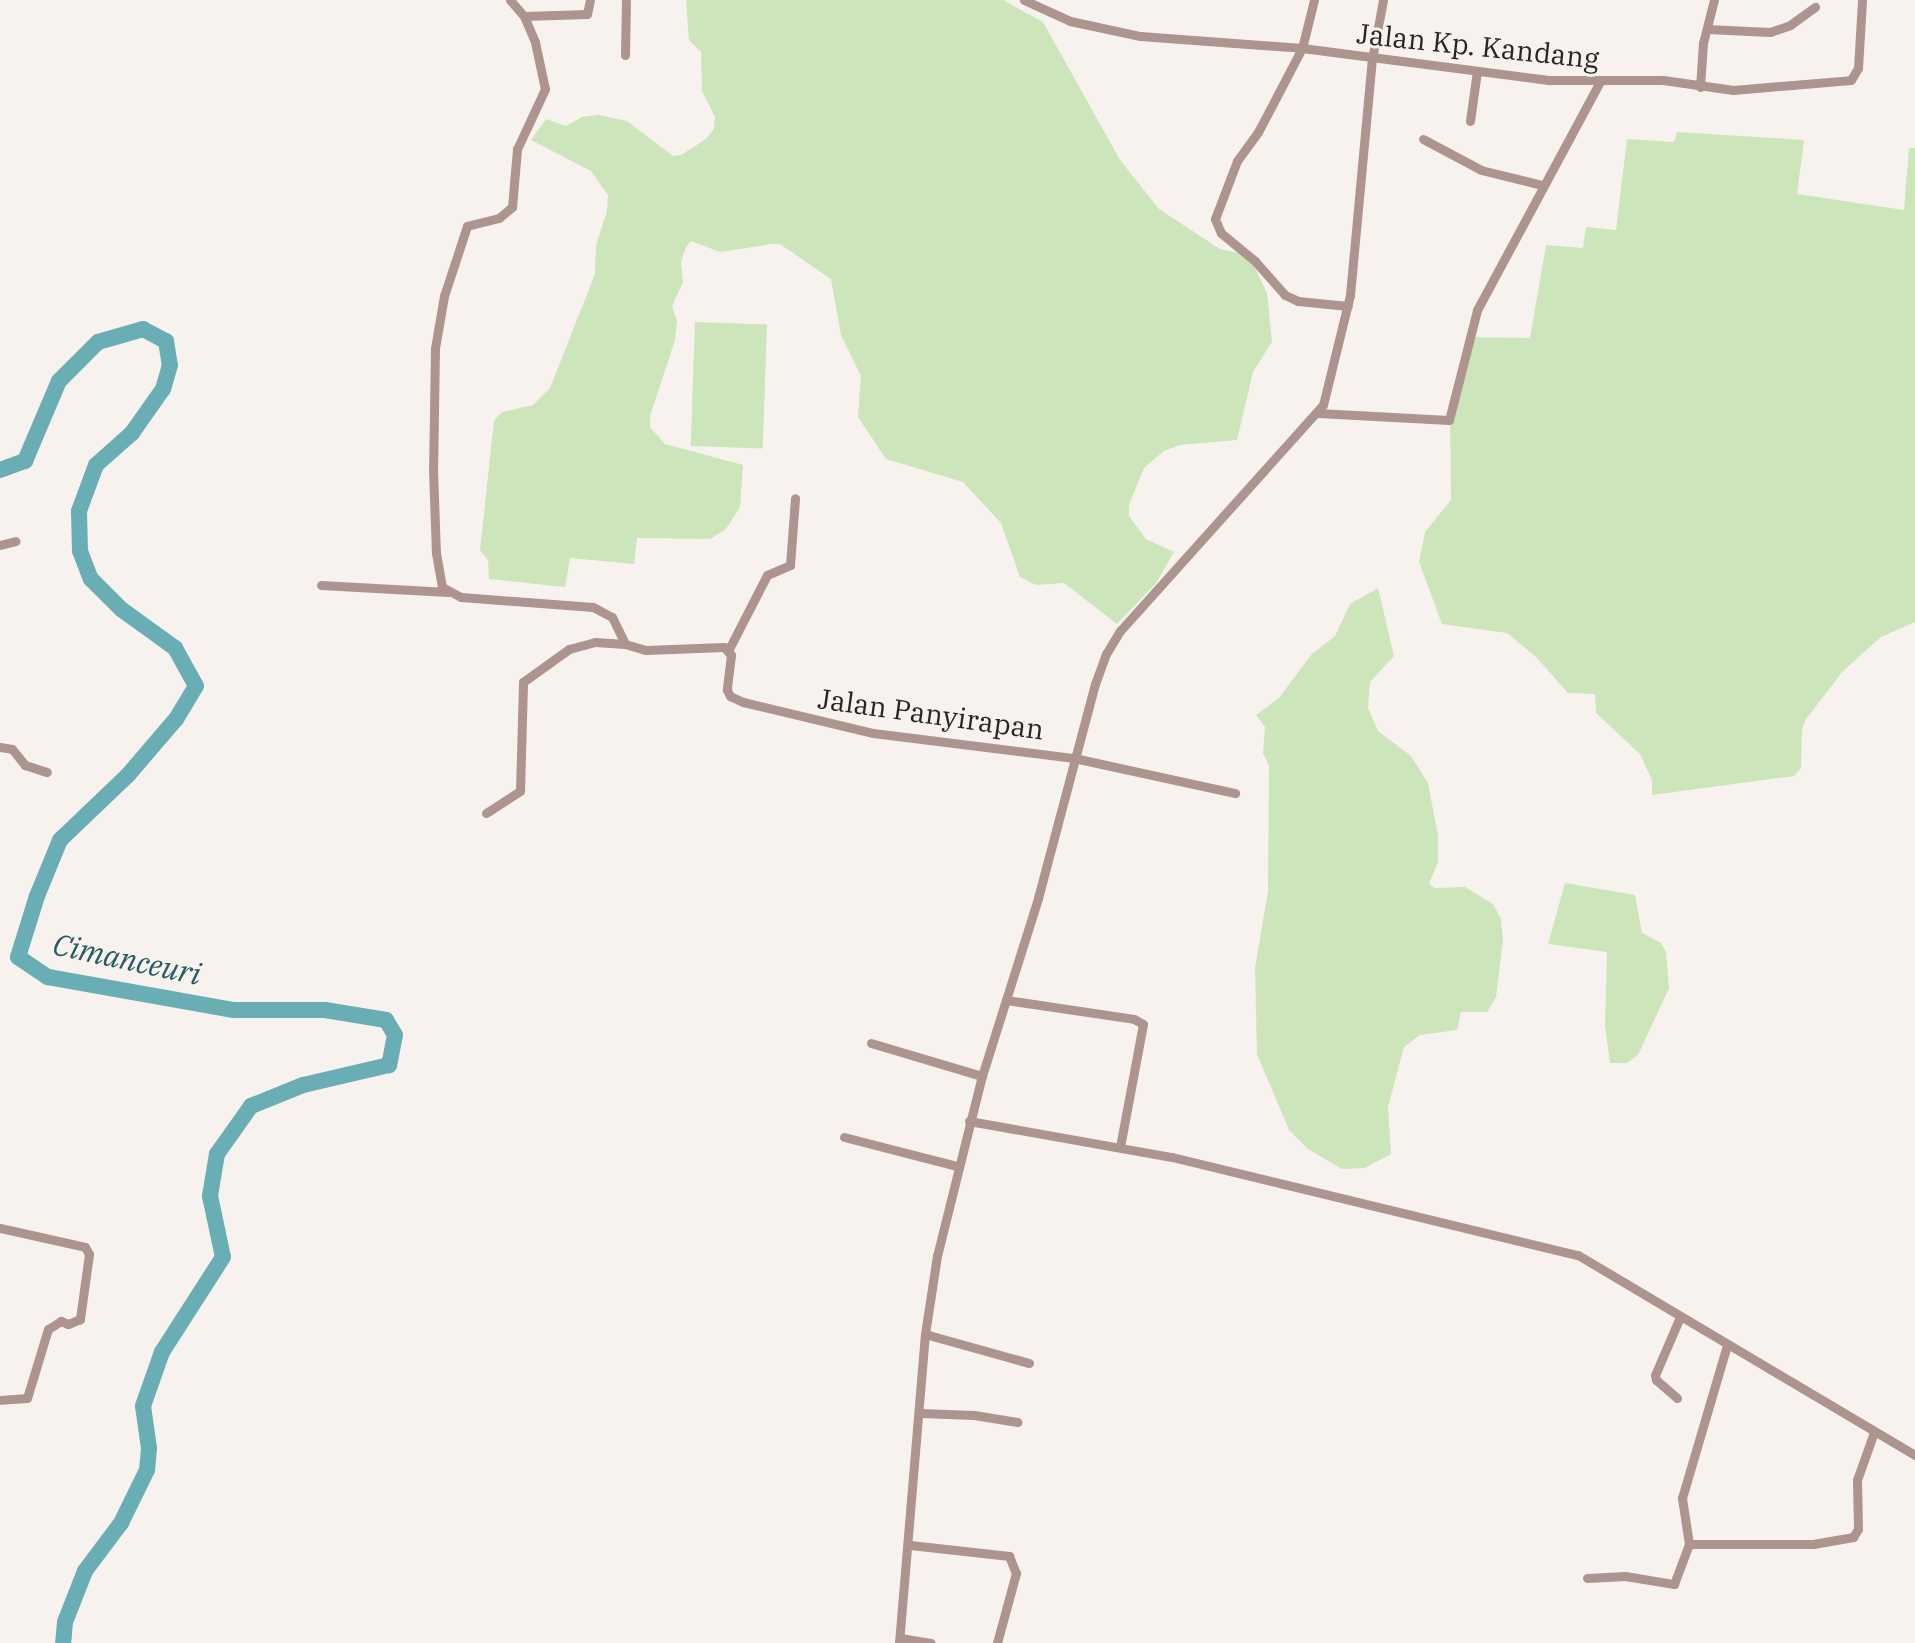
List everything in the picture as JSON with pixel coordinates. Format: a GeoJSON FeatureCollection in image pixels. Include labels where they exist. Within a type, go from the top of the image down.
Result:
{"type":"FeatureCollection","features":[{"type":"Feature","properties":{"kind":"street"},"geometry":{"type":"LineString","coordinates":[[448,592],[442,587],[436,553],[433,469],[437,331],[463,231],[473,222],[504,216],[515,197],[520,139],[545,89],[544,71],[524,16],[510,0]]}},
{"type":"Feature","properties":{"kind":"street"},"geometry":{"type":"LineString","coordinates":[[524,16],[587,14],[590,0]]}},
{"type":"Feature","properties":{"kind":"street"},"geometry":{"type":"LineString","coordinates":[[625,55],[626,0]]}},
{"type":"Feature","properties":{"kind":"street","name":"Jalan Kp. Kandang"},"geometry":{"type":"LineString","coordinates":[[1024,0],[1054,16],[1119,33],[1302,48],[1477,71],[1600,82],[1650,80],[1745,90],[1851,80],[1858,68],[1862,0]]}},
{"type":"Feature","properties":{"kind":"street"},"geometry":{"type":"LineString","coordinates":[[1314,0],[1302,48],[1258,132],[1237,161],[1215,219],[1221,233],[1255,261],[1285,295],[1298,301],[1348,306]]}},
{"type":"Feature","properties":{"kind":"street"},"geometry":{"type":"LineString","coordinates":[[931,1643],[900,1640],[925,1334],[937,1256],[969,1121],[1038,898],[1102,664],[1115,638],[1219,519],[1318,413],[1328,390],[1348,306],[1372,59],[1383,0]]}},
{"type":"Feature","properties":{"kind":"street"},"geometry":{"type":"LineString","coordinates":[[1700,87],[1714,0]]}},
{"type":"Feature","properties":{"kind":"street"},"geometry":{"type":"LineString","coordinates":[[1707,29],[1770,32],[1790,25],[1815,7]]}},
{"type":"Feature","properties":{"kind":"street"},"geometry":{"type":"LineString","coordinates":[[1470,121],[1477,71]]}},
{"type":"Feature","properties":{"kind":"street"},"geometry":{"type":"LineString","coordinates":[[1318,413],[1449,420],[1472,322],[1542,185],[1600,82]]}},
{"type":"Feature","properties":{"kind":"street"},"geometry":{"type":"LineString","coordinates":[[1423,139],[1481,170],[1542,185]]}},
{"type":"Feature","properties":{"kind":"street"},"geometry":{"type":"LineString","coordinates":[[486,813],[520,791],[523,682],[569,649],[595,642],[625,644],[646,650],[729,649],[767,575],[790,565],[795,498]]}},
{"type":"Feature","properties":{"kind":"street"},"geometry":{"type":"LineString","coordinates":[[0,545],[16,541]]}},
{"type":"Feature","properties":{"kind":"street"},"geometry":{"type":"LineString","coordinates":[[321,585],[448,592],[461,597],[593,607],[612,617],[625,644]]}},
{"type":"Feature","properties":{"kind":"street","name":"Jalan Panyirapan"},"geometry":{"type":"LineString","coordinates":[[729,649],[727,690],[730,696],[743,702],[908,739],[1074,758]]}},
{"type":"Feature","properties":{"kind":"street"},"geometry":{"type":"LineString","coordinates":[[0,747],[12,749],[25,765],[47,772]]}},
{"type":"Feature","properties":{"kind":"street"},"geometry":{"type":"LineString","coordinates":[[1074,758],[1235,793]]}},
{"type":"Feature","properties":{"kind":"street"},"geometry":{"type":"LineString","coordinates":[[1006,1000],[1134,1019],[1143,1024],[1120,1147]]}},
{"type":"Feature","properties":{"kind":"street"},"geometry":{"type":"LineString","coordinates":[[871,1043],[982,1076]]}},
{"type":"Feature","properties":{"kind":"street"},"geometry":{"type":"LineString","coordinates":[[969,1121],[1120,1147],[1261,1177],[1578,1255],[1874,1432],[1914,1452]]}},
{"type":"Feature","properties":{"kind":"street"},"geometry":{"type":"LineString","coordinates":[[844,1137],[957,1166]]}},
{"type":"Feature","properties":{"kind":"street"},"geometry":{"type":"LineString","coordinates":[[0,1228],[21,1236],[85,1247],[89,1254],[80,1319],[68,1324],[56,1323],[48,1329],[27,1398],[0,1400]]}},
{"type":"Feature","properties":{"kind":"street"},"geometry":{"type":"LineString","coordinates":[[1677,1398],[1656,1380],[1655,1375],[1680,1317]]}},
{"type":"Feature","properties":{"kind":"street"},"geometry":{"type":"LineString","coordinates":[[925,1334],[1029,1363]]}},
{"type":"Feature","properties":{"kind":"street"},"geometry":{"type":"LineString","coordinates":[[1587,1578],[1625,1576],[1674,1584],[1689,1544],[1682,1498],[1727,1345]]}},
{"type":"Feature","properties":{"kind":"street"},"geometry":{"type":"LineString","coordinates":[[919,1413],[974,1415],[1017,1422]]}},
{"type":"Feature","properties":{"kind":"street"},"geometry":{"type":"LineString","coordinates":[[1689,1544],[1813,1544],[1853,1537],[1859,1523],[1857,1480],[1874,1432]]}},
{"type":"Feature","properties":{"kind":"street"},"geometry":{"type":"LineString","coordinates":[[910,1545],[1009,1556],[1016,1573],[997,1643]]}},
{"type":"Feature","properties":{"kind":"green space"},"geometry":{"type":"Polygon","coordinates":[[[686,0],[1003,0],[1043,22],[1120,160],[1159,209],[1220,249],[1239,253],[1252,262],[1267,293],[1272,342],[1253,372],[1237,440],[1180,445],[1164,451],[1144,468],[1129,505],[1129,516],[1146,539],[1174,552],[1156,583],[1117,624],[1064,583],[1036,585],[1020,577],[1001,523],[963,482],[886,459],[858,417],[861,376],[841,335],[831,279],[780,244],[720,252],[691,241],[686,247],[681,262],[683,282],[672,306],[677,321],[675,340],[650,416],[650,427],[665,444],[743,465],[740,507],[726,529],[710,539],[637,538],[634,564],[570,558],[565,587],[489,579],[488,560],[480,550],[494,421],[502,412],[533,405],[550,388],[595,274],[596,245],[607,211],[608,195],[591,171],[531,140],[546,119],[566,126],[582,117],[599,115],[627,121],[673,156],[681,155],[706,139],[714,129],[715,117],[702,91],[701,52],[689,40],[686,0]]]}},
{"type":"Feature","properties":{"kind":"green space"},"geometry":{"type":"Polygon","coordinates":[[[1677,132],[1804,140],[1797,194],[1904,210],[1909,148],[1915,148],[1915,622],[1881,637],[1843,671],[1806,719],[1802,729],[1801,768],[1794,776],[1652,795],[1652,780],[1640,754],[1596,713],[1595,694],[1568,693],[1536,657],[1507,633],[1442,624],[1419,562],[1425,532],[1451,500],[1450,410],[1470,337],[1530,338],[1546,245],[1583,248],[1586,227],[1616,230],[1627,139],[1674,142],[1677,132]]]}},
{"type":"Feature","properties":{"kind":"green space"},"geometry":{"type":"Polygon","coordinates":[[[695,322],[767,325],[763,448],[691,446],[695,322]]]}},
{"type":"Feature","properties":{"kind":"green space"},"geometry":{"type":"Polygon","coordinates":[[[1378,588],[1394,656],[1370,682],[1368,708],[1378,731],[1411,756],[1428,783],[1438,836],[1438,862],[1429,884],[1435,888],[1465,887],[1493,904],[1501,919],[1503,941],[1496,997],[1487,1012],[1461,1012],[1457,1030],[1420,1035],[1404,1047],[1388,1107],[1391,1154],[1365,1168],[1342,1169],[1308,1149],[1289,1130],[1257,1054],[1255,968],[1268,891],[1269,766],[1263,753],[1265,727],[1256,715],[1279,698],[1311,655],[1335,636],[1350,604],[1378,588]]]}},
{"type":"Feature","properties":{"kind":"green space"},"geometry":{"type":"Polygon","coordinates":[[[1565,883],[1635,895],[1642,933],[1661,943],[1666,952],[1669,988],[1638,1055],[1627,1063],[1610,1063],[1605,1026],[1607,952],[1548,944],[1565,883]]]}},
{"type":"Feature","properties":{"kind":"waterway","name":"Cimanceuri"},"geometry":{"type":"LineString","coordinates":[[0,470],[25,461],[59,381],[98,342],[143,329],[166,341],[170,365],[163,389],[132,433],[96,465],[79,511],[80,551],[91,579],[121,609],[175,648],[196,686],[176,719],[128,775],[60,840],[37,896],[18,957],[48,977],[234,1010],[325,1010],[386,1020],[395,1035],[389,1065],[303,1085],[251,1106],[217,1154],[210,1196],[223,1257],[162,1352],[143,1406],[149,1448],[147,1470],[121,1523],[85,1571],[65,1622],[63,1643]]}}]}
